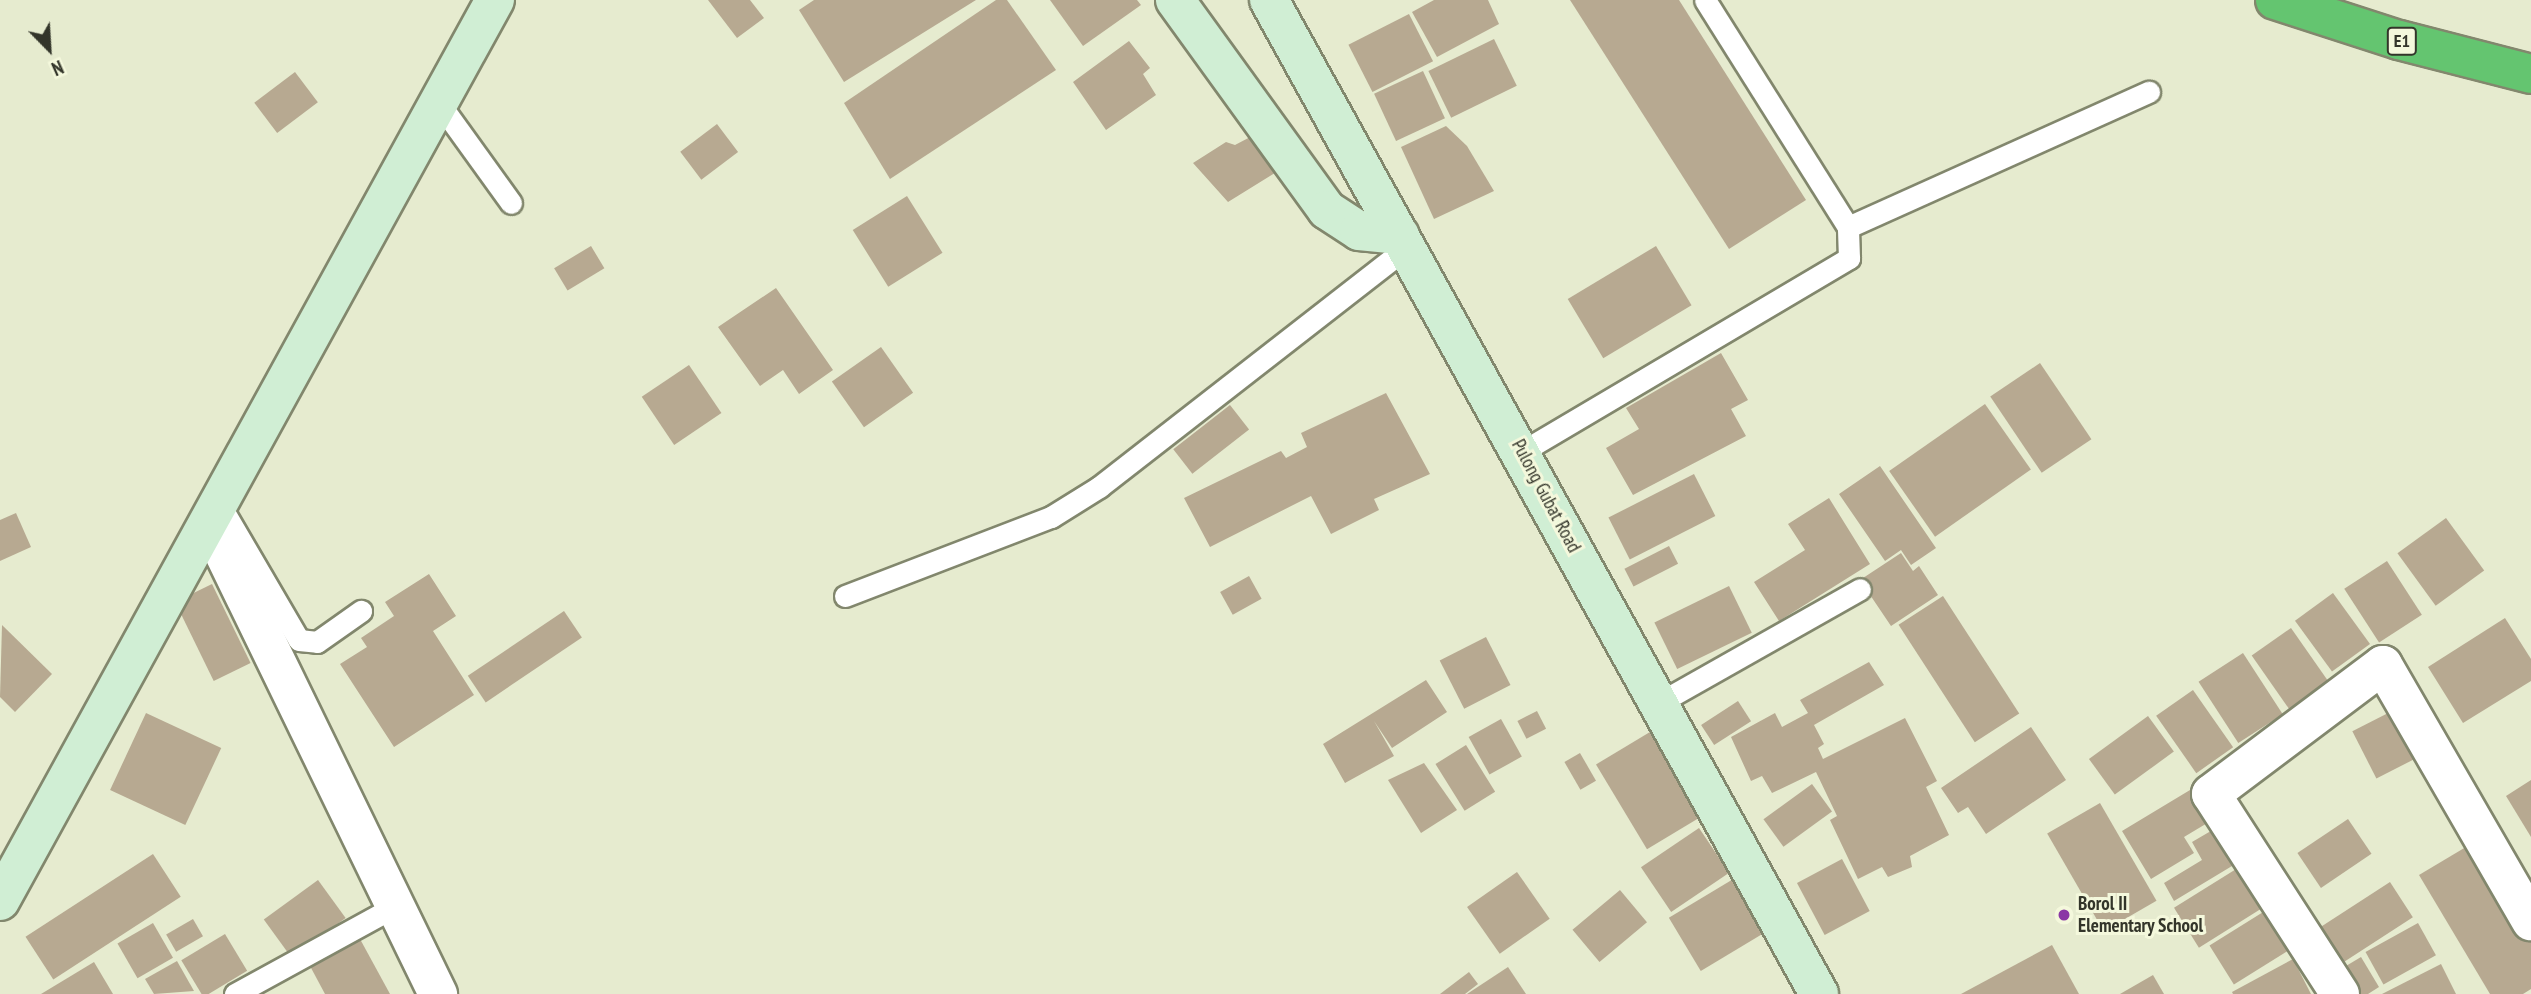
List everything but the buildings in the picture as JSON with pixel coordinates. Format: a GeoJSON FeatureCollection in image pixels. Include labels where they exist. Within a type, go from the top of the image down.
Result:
{"type":"FeatureCollection","features":[{"type":"Feature","properties":{"kind":"highway","name":"E1"},"geometry":{"type":"LineString","coordinates":[[2275,0],[2399,40],[2531,74]]}},
{"type":"Feature","properties":{"kind":"street"},"geometry":{"type":"LineString","coordinates":[[0,901],[495,0]]}},
{"type":"Feature","properties":{"kind":"street"},"geometry":{"type":"LineString","coordinates":[[1175,0],[1327,210],[1359,231],[1403,242]]}},
{"type":"Feature","properties":{"kind":"street","name":"Pulong Gubat Road"},"geometry":{"type":"LineString","coordinates":[[1269,0],[1523,451],[1657,704],[1819,994]]}},
{"type":"Feature","properties":{"kind":"street"},"geometry":{"type":"LineString","coordinates":[[215,514],[394,907],[438,994]]}},
{"type":"Feature","properties":{"kind":"street"},"geometry":{"type":"LineString","coordinates":[[2340,994],[2211,794],[2383,665],[2531,920]]}},
{"type":"Feature","properties":{"kind":"lane"},"geometry":{"type":"LineString","coordinates":[[1523,451],[1849,258],[1848,227],[1705,0]]}},
{"type":"Feature","properties":{"kind":"lane"},"geometry":{"type":"LineString","coordinates":[[1848,227],[2149,92]]}},
{"type":"Feature","properties":{"kind":"lane"},"geometry":{"type":"LineString","coordinates":[[439,103],[511,203]]}},
{"type":"Feature","properties":{"kind":"lane"},"geometry":{"type":"LineString","coordinates":[[845,596],[999,540],[1060,511],[1403,242]]}},
{"type":"Feature","properties":{"kind":"lane"},"geometry":{"type":"LineString","coordinates":[[215,514],[303,643],[317,642],[361,611]]}},
{"type":"Feature","properties":{"kind":"lane"},"geometry":{"type":"LineString","coordinates":[[1657,704],[1860,589]]}},
{"type":"Feature","properties":{"kind":"lane"},"geometry":{"type":"LineString","coordinates":[[234,994],[394,907]]}},
{"type":"Feature","properties":{"kind":"place","name":"Borol II Elementary School"},"geometry":{"type":"Point","coordinates":[2064,915]}}]}
